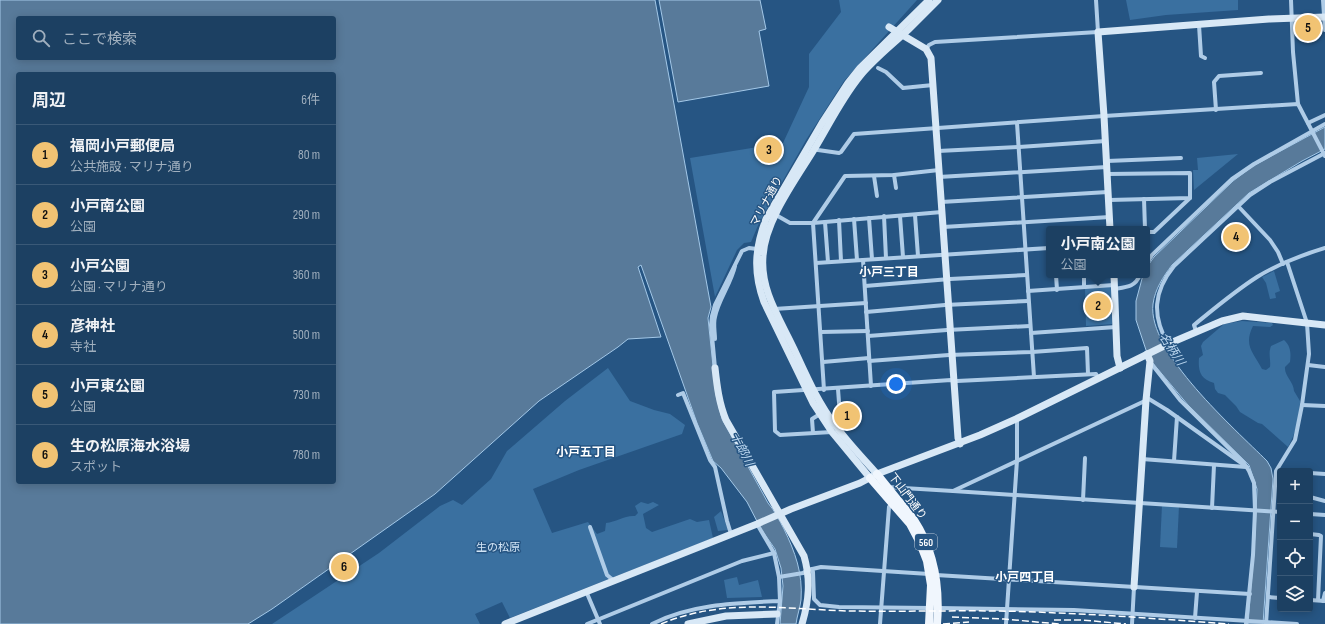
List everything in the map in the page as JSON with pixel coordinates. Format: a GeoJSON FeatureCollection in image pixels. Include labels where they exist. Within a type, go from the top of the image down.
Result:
{"type":"FeatureCollection","features":[{"type":"Feature","properties":{"kind":"main road","name":"下山門通り"},"geometry":{"type":"LineString","coordinates":[[874,476],[886,486],[914,521],[926,542],[932,559],[938,608],[937,624]]}},
{"type":"Feature","properties":{"kind":"main road","name":"下山門通り"},"geometry":{"type":"LineString","coordinates":[[874,476],[892,503],[910,524],[933,574],[929,624]]}},
{"type":"Feature","properties":{"kind":"street","name":"マリナ通り"},"geometry":{"type":"LineString","coordinates":[[874,476],[832,432],[820,414],[773,309],[767,292],[763,257],[767,232],[795,179],[815,148],[839,105],[860,76],[929,0]]}},
{"type":"Feature","properties":{"kind":"street","name":"マリナ通り"},"geometry":{"type":"LineString","coordinates":[[874,476],[833,423],[810,390],[769,313],[760,291],[756,265],[757,249],[766,219],[822,122],[842,91],[860,68],[938,0]]}},
{"type":"Feature","properties":{"kind":"street"},"geometry":{"type":"LineString","coordinates":[[1096,0],[1106,141],[1110,226]]}},
{"type":"Feature","properties":{"kind":"street"},"geometry":{"type":"LineString","coordinates":[[1168,344],[1162,333],[1157,318],[1156,307],[1159,292],[1167,275],[1174,266],[1250,195],[1270,182],[1325,154],[1298,104],[1291,0]]}},
{"type":"Feature","properties":{"kind":"street"},"geometry":{"type":"LineString","coordinates":[[1323,0],[1325,30]]}},
{"type":"Feature","properties":{"kind":"street"},"geometry":{"type":"LineString","coordinates":[[926,49],[929,44],[935,42],[1325,17]]}},
{"type":"Feature","properties":{"kind":"street"},"geometry":{"type":"LineString","coordinates":[[1199,25],[1201,56],[1205,58]]}},
{"type":"Feature","properties":{"kind":"street"},"geometry":{"type":"LineString","coordinates":[[889,27],[926,49],[931,58],[948,305],[958,438],[960,444]]}},
{"type":"Feature","properties":{"kind":"street"},"geometry":{"type":"LineString","coordinates":[[878,68],[886,72],[902,88],[932,85]]}},
{"type":"Feature","properties":{"kind":"street"},"geometry":{"type":"LineString","coordinates":[[1216,110],[1214,82],[1219,76],[1261,73]]}},
{"type":"Feature","properties":{"kind":"street"},"geometry":{"type":"LineString","coordinates":[[815,148],[818,150],[838,153],[841,152],[854,134],[1298,104]]}},
{"type":"Feature","properties":{"kind":"street"},"geometry":{"type":"LineString","coordinates":[[1308,123],[1325,115]]}},
{"type":"Feature","properties":{"kind":"street"},"geometry":{"type":"LineString","coordinates":[[1017,123],[1034,377]]}},
{"type":"Feature","properties":{"kind":"street"},"geometry":{"type":"LineString","coordinates":[[1150,258],[1232,179],[1254,164],[1325,124]]}},
{"type":"Feature","properties":{"kind":"street"},"geometry":{"type":"LineString","coordinates":[[938,151],[1106,141]]}},
{"type":"Feature","properties":{"kind":"street"},"geometry":{"type":"LineString","coordinates":[[824,390],[813,223],[845,176],[1020,172],[1107,167],[1181,158]]}},
{"type":"Feature","properties":{"kind":"street"},"geometry":{"type":"LineString","coordinates":[[1107,167],[1190,173],[1190,198],[1154,232],[1150,232]]}},
{"type":"Feature","properties":{"kind":"street"},"geometry":{"type":"LineString","coordinates":[[894,175],[896,188]]}},
{"type":"Feature","properties":{"kind":"street"},"geometry":{"type":"LineString","coordinates":[[874,176],[877,196]]}},
{"type":"Feature","properties":{"kind":"street"},"geometry":{"type":"LineString","coordinates":[[941,202],[1108,192]]}},
{"type":"Feature","properties":{"kind":"street"},"geometry":{"type":"LineString","coordinates":[[1109,200],[1190,198]]}},
{"type":"Feature","properties":{"kind":"street"},"geometry":{"type":"LineString","coordinates":[[1144,199],[1145,226]]}},
{"type":"Feature","properties":{"kind":"street"},"geometry":{"type":"LineString","coordinates":[[1238,206],[1270,240],[1285,263],[1307,323],[1309,342],[1308,366],[1302,405],[1294,440],[1280,468]]}},
{"type":"Feature","properties":{"kind":"street"},"geometry":{"type":"LineString","coordinates":[[776,215],[790,223],[813,223],[942,212]]}},
{"type":"Feature","properties":{"kind":"street"},"geometry":{"type":"LineString","coordinates":[[914,215],[918,256]]}},
{"type":"Feature","properties":{"kind":"street"},"geometry":{"type":"LineString","coordinates":[[884,216],[886,258]]}},
{"type":"Feature","properties":{"kind":"street"},"geometry":{"type":"LineString","coordinates":[[900,216],[903,257]]}},
{"type":"Feature","properties":{"kind":"street"},"geometry":{"type":"LineString","coordinates":[[943,227],[1110,217]]}},
{"type":"Feature","properties":{"kind":"street"},"geometry":{"type":"LineString","coordinates":[[869,218],[872,259]]}},
{"type":"Feature","properties":{"kind":"street"},"geometry":{"type":"LineString","coordinates":[[854,219],[857,260]]}},
{"type":"Feature","properties":{"kind":"street"},"geometry":{"type":"LineString","coordinates":[[839,220],[842,261]]}},
{"type":"Feature","properties":{"kind":"street"},"geometry":{"type":"LineString","coordinates":[[825,222],[828,262]]}},
{"type":"Feature","properties":{"kind":"street"},"geometry":{"type":"LineString","coordinates":[[757,249],[745,248],[739,255],[715,304],[711,325],[715,368],[721,407],[726,420],[804,556],[808,570],[809,587],[808,603],[802,624]]}},
{"type":"Feature","properties":{"kind":"street"},"geometry":{"type":"LineString","coordinates":[[816,263],[1046,248]]}},
{"type":"Feature","properties":{"kind":"street"},"geometry":{"type":"LineString","coordinates":[[1196,331],[1194,325],[1227,298],[1258,276],[1285,263],[1325,248]]}},
{"type":"Feature","properties":{"kind":"street"},"geometry":{"type":"LineString","coordinates":[[863,260],[871,386]]}},
{"type":"Feature","properties":{"kind":"street"},"geometry":{"type":"LineString","coordinates":[[865,286],[1027,275]]}},
{"type":"Feature","properties":{"kind":"street"},"geometry":{"type":"LineString","coordinates":[[1056,278],[1057,290]]}},
{"type":"Feature","properties":{"kind":"street"},"geometry":{"type":"LineString","coordinates":[[1084,278],[1084,287]]}},
{"type":"Feature","properties":{"kind":"street"},"geometry":{"type":"LineString","coordinates":[[1114,278],[1117,356],[1120,368]]}},
{"type":"Feature","properties":{"kind":"street"},"geometry":{"type":"LineString","coordinates":[[1028,291],[1084,287],[1131,286],[1137,283],[1139,278]]}},
{"type":"Feature","properties":{"kind":"street"},"geometry":{"type":"LineString","coordinates":[[866,312],[948,305],[1028,301]]}},
{"type":"Feature","properties":{"kind":"street"},"geometry":{"type":"LineString","coordinates":[[773,309],[866,303]]}},
{"type":"Feature","properties":{"kind":"street"},"geometry":{"type":"LineString","coordinates":[[505,624],[874,476],[960,444],[1016,419],[1098,378],[1120,368],[1149,358],[1168,344],[1222,321],[1243,316],[1325,325]]}},
{"type":"Feature","properties":{"kind":"street"},"geometry":{"type":"LineString","coordinates":[[868,336],[1030,326]]}},
{"type":"Feature","properties":{"kind":"street"},"geometry":{"type":"LineString","coordinates":[[1031,334],[1116,327]]}},
{"type":"Feature","properties":{"kind":"street"},"geometry":{"type":"LineString","coordinates":[[821,332],[868,331]]}},
{"type":"Feature","properties":{"kind":"street"},"geometry":{"type":"LineString","coordinates":[[823,362],[1087,348],[1088,374]]}},
{"type":"Feature","properties":{"kind":"street"},"geometry":{"type":"LineString","coordinates":[[1132,624],[1149,358]]}},
{"type":"Feature","properties":{"kind":"street"},"geometry":{"type":"LineString","coordinates":[[1149,358],[1180,400],[1247,467],[1254,483],[1255,510],[1247,622]]}},
{"type":"Feature","properties":{"kind":"street"},"geometry":{"type":"LineString","coordinates":[[1308,366],[1325,367]]}},
{"type":"Feature","properties":{"kind":"street"},"geometry":{"type":"LineString","coordinates":[[832,432],[780,436],[775,431],[774,392],[1088,374],[1096,374],[1098,378]]}},
{"type":"Feature","properties":{"kind":"street"},"geometry":{"type":"LineString","coordinates":[[833,423],[840,416],[838,389]]}},
{"type":"Feature","properties":{"kind":"street"},"geometry":{"type":"LineString","coordinates":[[678,395],[683,393],[710,460],[715,467],[727,521],[732,534]]}},
{"type":"Feature","properties":{"kind":"street"},"geometry":{"type":"LineString","coordinates":[[953,491],[1146,400],[1151,399],[1247,467]]}},
{"type":"Feature","properties":{"kind":"street"},"geometry":{"type":"LineString","coordinates":[[1302,405],[1325,406]]}},
{"type":"Feature","properties":{"kind":"street"},"geometry":{"type":"LineString","coordinates":[[813,433],[812,419],[820,414]]}},
{"type":"Feature","properties":{"kind":"street"},"geometry":{"type":"LineString","coordinates":[[1174,461],[1176,417]]}},
{"type":"Feature","properties":{"kind":"street"},"geometry":{"type":"LineString","coordinates":[[1006,624],[1017,460],[1018,421],[1016,419]]}},
{"type":"Feature","properties":{"kind":"street"},"geometry":{"type":"LineString","coordinates":[[1083,500],[1085,458]]}},
{"type":"Feature","properties":{"kind":"street"},"geometry":{"type":"LineString","coordinates":[[1142,459],[1247,467]]}},
{"type":"Feature","properties":{"kind":"street"},"geometry":{"type":"LineString","coordinates":[[1212,508],[1214,465]]}},
{"type":"Feature","properties":{"kind":"street"},"geometry":{"type":"LineString","coordinates":[[1313,473],[1325,474]]}},
{"type":"Feature","properties":{"kind":"street"},"geometry":{"type":"LineString","coordinates":[[886,486],[1277,512]]}},
{"type":"Feature","properties":{"kind":"street"},"geometry":{"type":"LineString","coordinates":[[1265,622],[1274,511],[1277,492]]}},
{"type":"Feature","properties":{"kind":"street"},"geometry":{"type":"LineString","coordinates":[[1313,498],[1325,501]]}},
{"type":"Feature","properties":{"kind":"street"},"geometry":{"type":"LineString","coordinates":[[880,624],[889,507],[892,503]]}},
{"type":"Feature","properties":{"kind":"street"},"geometry":{"type":"LineString","coordinates":[[1313,514],[1325,515]]}},
{"type":"Feature","properties":{"kind":"street"},"geometry":{"type":"LineString","coordinates":[[757,524],[774,553],[781,576],[777,624]]}},
{"type":"Feature","properties":{"kind":"street"},"geometry":{"type":"LineString","coordinates":[[590,527],[607,575],[613,580]]}},
{"type":"Feature","properties":{"kind":"street"},"geometry":{"type":"LineString","coordinates":[[1313,534],[1321,536],[1322,601]]}},
{"type":"Feature","properties":{"kind":"street"},"geometry":{"type":"LineString","coordinates":[[587,624],[599,622],[742,561],[774,553]]}},
{"type":"Feature","properties":{"kind":"street"},"geometry":{"type":"LineString","coordinates":[[781,576],[821,567],[1197,592],[1250,594]]}},
{"type":"Feature","properties":{"kind":"street"},"geometry":{"type":"LineString","coordinates":[[808,570],[813,572],[814,599],[820,605],[881,608],[1074,610],[1297,624]]}},
{"type":"Feature","properties":{"kind":"street"},"geometry":{"type":"LineString","coordinates":[[586,591],[599,622]]}},
{"type":"Feature","properties":{"kind":"street"},"geometry":{"type":"LineString","coordinates":[[1195,618],[1197,592]]}},
{"type":"Feature","properties":{"kind":"street"},"geometry":{"type":"LineString","coordinates":[[1322,601],[1325,594]]}},
{"type":"Feature","properties":{"kind":"street"},"geometry":{"type":"LineString","coordinates":[[1268,597],[1277,598]]}},
{"type":"Feature","properties":{"kind":"street"},"geometry":{"type":"LineString","coordinates":[[652,624],[678,614],[724,604],[780,600]]}},
{"type":"Feature","properties":{"kind":"street"},"geometry":{"type":"LineString","coordinates":[[688,624],[726,616],[777,614]]}},
{"type":"Feature","properties":{"kind":"green space"},"geometry":{"type":"Polygon","coordinates":[[[839,0],[917,0],[844,81],[806,140],[759,223],[751,242],[744,243],[737,250],[715,297],[690,158],[783,143],[809,87],[809,54],[841,12],[839,0]]]}},
{"type":"Feature","properties":{"kind":"green space"},"geometry":{"type":"Polygon","coordinates":[[[1126,0],[1238,0],[1238,10],[1166,15],[1130,20],[1126,0]]]}},
{"type":"Feature","properties":{"kind":"green space"},"geometry":{"type":"Polygon","coordinates":[[[1295,23],[1320,23],[1321,33],[1296,33],[1295,23]]]}},
{"type":"Feature","properties":{"kind":"green space"},"geometry":{"type":"Polygon","coordinates":[[[1238,154],[1194,190],[1193,170],[1198,170],[1197,158],[1238,154]]]}},
{"type":"Feature","properties":{"kind":"green space"},"geometry":{"type":"Polygon","coordinates":[[[1274,271],[1280,291],[1275,293],[1276,298],[1270,299],[1266,283],[1262,277],[1274,271]]]}},
{"type":"Feature","properties":{"kind":"green space"},"geometry":{"type":"Polygon","coordinates":[[[1111,287],[1112,324],[1086,326],[1085,289],[1111,287]]]}},
{"type":"Feature","properties":{"kind":"green space"},"geometry":{"type":"Polygon","coordinates":[[[1242,321],[1272,323],[1273,325],[1270,327],[1253,326],[1250,333],[1249,344],[1262,369],[1266,370],[1270,367],[1271,346],[1284,340],[1289,347],[1290,362],[1285,367],[1285,370],[1300,401],[1300,405],[1295,432],[1288,447],[1262,424],[1240,412],[1225,395],[1218,393],[1215,389],[1214,383],[1203,377],[1201,374],[1199,358],[1203,355],[1201,346],[1203,342],[1224,324],[1242,321]]]}},
{"type":"Feature","properties":{"kind":"green space","name":"生の松原"},"geometry":{"type":"Polygon","coordinates":[[[608,368],[630,401],[670,414],[685,425],[682,434],[579,470],[533,489],[552,533],[588,522],[597,534],[605,531],[606,523],[635,516],[638,513],[635,506],[641,502],[648,504],[653,502],[659,505],[643,514],[646,528],[652,532],[690,519],[697,522],[709,520],[713,538],[510,618],[502,602],[475,614],[480,624],[272,624],[379,553],[440,506],[453,500],[462,505],[491,479],[507,451],[565,401],[608,368]]]}},
{"type":"Feature","properties":{"kind":"green space"},"geometry":{"type":"Polygon","coordinates":[[[1162,505],[1179,506],[1177,548],[1160,547],[1162,505]]]}},
{"type":"Feature","properties":{"kind":"green space"},"geometry":{"type":"Polygon","coordinates":[[[721,511],[728,530],[718,531],[714,517],[721,511]]]}},
{"type":"Feature","properties":{"kind":"green space"},"geometry":{"type":"Polygon","coordinates":[[[737,577],[739,585],[758,580],[762,597],[727,598],[724,580],[737,577]]]}},
{"type":"Feature","properties":{"kind":"shaded area"},"geometry":{"type":"Polygon","coordinates":[[[0,0],[655,0],[711,307],[708,318],[716,395],[722,419],[768,503],[775,512],[795,554],[801,581],[801,603],[796,624],[780,624],[783,586],[781,568],[775,549],[761,529],[747,502],[721,468],[713,461],[697,423],[641,265],[638,267],[661,337],[628,339],[539,401],[435,494],[272,609],[248,624],[0,624],[0,0]]]}},
{"type":"Feature","properties":{"kind":"shaded area"},"geometry":{"type":"Polygon","coordinates":[[[659,0],[760,0],[766,29],[759,31],[769,86],[678,102],[659,0]]]}},
{"type":"Feature","properties":{"kind":"shaded area"},"geometry":{"type":"Polygon","coordinates":[[[1325,127],[1325,149],[1249,193],[1172,265],[1160,283],[1153,304],[1155,323],[1164,344],[1178,366],[1215,410],[1267,461],[1271,468],[1273,479],[1263,624],[1248,624],[1257,489],[1249,465],[1188,405],[1151,361],[1136,320],[1136,301],[1142,278],[1150,278],[1150,263],[1154,257],[1233,181],[1253,166],[1325,127]]]}},
{"type":"Feature","properties":{"kind":"railway"},"geometry":{"type":"LineString","coordinates":[[661,624],[684,616],[707,611],[754,607],[849,611],[1031,612],[1121,616],[1229,624]]}},
{"type":"Feature","properties":{"kind":"railway"},"geometry":{"type":"LineString","coordinates":[[952,617],[1004,619],[1059,624]]}},
{"type":"Feature","properties":{"kind":"railway"},"geometry":{"type":"LineString","coordinates":[[1054,620],[1082,620],[1126,624]]}},
{"type":"Feature","properties":{"kind":"railway"},"geometry":{"type":"LineString","coordinates":[[943,624],[969,622]]}},
{"type":"Feature","properties":{"kind":"place","name":"小戸東公園"},"geometry":{"type":"Point","coordinates":[1308,28]}},
{"type":"Feature","properties":{"kind":"place","name":"小戸公園"},"geometry":{"type":"Point","coordinates":[769,150]}},
{"type":"Feature","properties":{"kind":"place","name":"彦神社"},"geometry":{"type":"Point","coordinates":[1236,237]}},
{"type":"Feature","properties":{"kind":"place","name":"小戸南公園"},"geometry":{"type":"Point","coordinates":[1098,306]}},
{"type":"Feature","properties":{"kind":"place","name":"福岡小戸郵便局"},"geometry":{"type":"Point","coordinates":[847,416]}},
{"type":"Feature","properties":{"kind":"place","name":"生の松原海水浴場"},"geometry":{"type":"Point","coordinates":[344,567]}},
{"type":"Feature","properties":{"kind":"district","name":"小戸三丁目"},"geometry":{"type":"Point","coordinates":[889,272]}},
{"type":"Feature","properties":{"kind":"district","name":"小戸五丁目"},"geometry":{"type":"Point","coordinates":[586,452]}},
{"type":"Feature","properties":{"kind":"district","name":"小戸四丁目"},"geometry":{"type":"Point","coordinates":[1025,577]}},
{"type":"Feature","properties":{"kind":"water label","name":"名柄川"},"geometry":{"type":"Point","coordinates":[1172,349]}},
{"type":"Feature","properties":{"kind":"water label","name":"十郎川"},"geometry":{"type":"Point","coordinates":[742,449]}}]}
